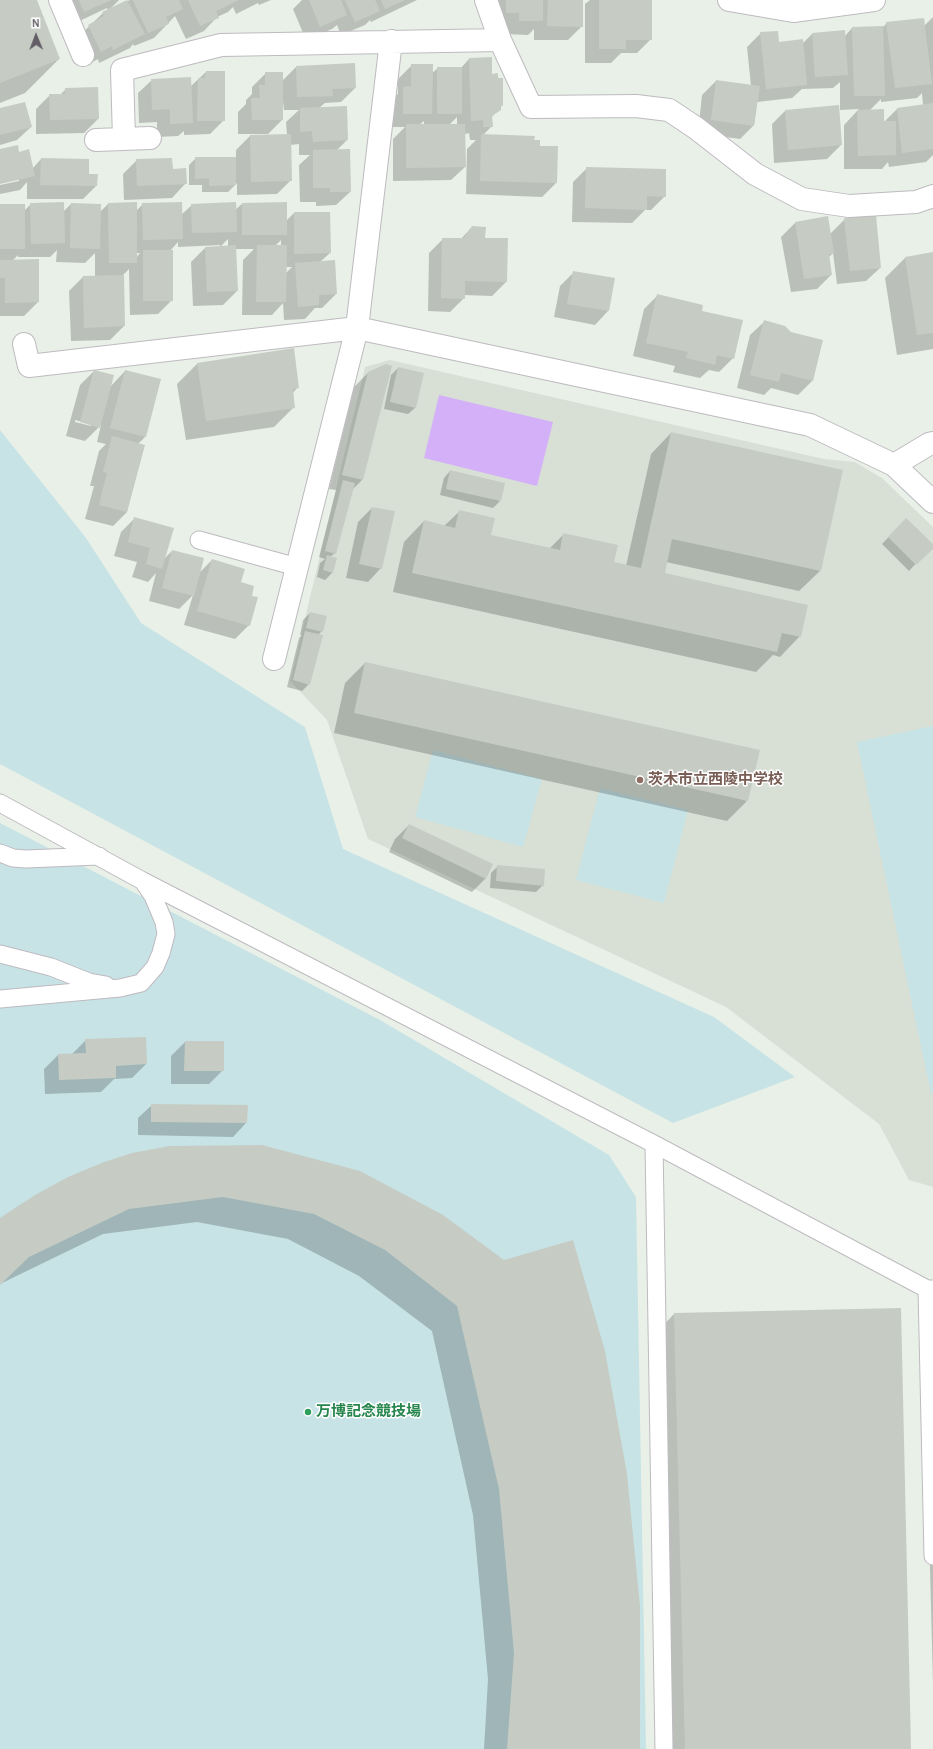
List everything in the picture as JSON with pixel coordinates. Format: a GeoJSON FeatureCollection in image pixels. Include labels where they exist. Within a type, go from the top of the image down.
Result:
{"type":"FeatureCollection","features":[{"type":"Feature","properties":{"kind":"street"},"geometry":{"type":"LineString","coordinates":[[60,0],[84,55]]}},
{"type":"Feature","properties":{"kind":"street"},"geometry":{"type":"LineString","coordinates":[[486,0],[500,40],[531,107],[636,106],[669,110],[696,128],[755,174],[802,199],[849,206],[916,202],[933,196]]}},
{"type":"Feature","properties":{"kind":"street"},"geometry":{"type":"LineString","coordinates":[[729,0],[793,11],[874,0]]}},
{"type":"Feature","properties":{"kind":"street"},"geometry":{"type":"LineString","coordinates":[[124,139],[122,70],[220,45],[391,40],[500,40]]}},
{"type":"Feature","properties":{"kind":"street"},"geometry":{"type":"LineString","coordinates":[[274,659],[357,328],[391,40]]}},
{"type":"Feature","properties":{"kind":"street"},"geometry":{"type":"LineString","coordinates":[[96,140],[150,138]]}},
{"type":"Feature","properties":{"kind":"street"},"geometry":{"type":"LineString","coordinates":[[24,344],[29,366],[357,328],[810,425],[894,465],[933,502]]}},
{"type":"Feature","properties":{"kind":"street"},"geometry":{"type":"LineString","coordinates":[[894,465],[928,444],[933,443]]}},
{"type":"Feature","properties":{"kind":"lane"},"geometry":{"type":"LineString","coordinates":[[199,540],[297,567]]}},
{"type":"Feature","properties":{"kind":"lane"},"geometry":{"type":"LineString","coordinates":[[0,802],[143,881],[654,1144],[930,1289],[933,1556]]}},
{"type":"Feature","properties":{"kind":"lane"},"geometry":{"type":"LineString","coordinates":[[0,853],[13,858],[26,860],[100,856]]}},
{"type":"Feature","properties":{"kind":"lane"},"geometry":{"type":"LineString","coordinates":[[0,999],[120,988],[141,983],[155,967],[161,953],[166,934],[164,922],[153,896],[143,881]]}},
{"type":"Feature","properties":{"kind":"lane"},"geometry":{"type":"LineString","coordinates":[[0,954],[51,967],[89,982],[120,988]]}},
{"type":"Feature","properties":{"kind":"lane"},"geometry":{"type":"LineString","coordinates":[[654,1144],[664,1749]]}},
{"type":"Feature","properties":{"kind":"shaded area","name":"茨木市立西陵中学校"},"geometry":{"type":"Polygon","coordinates":[[[390,360],[824,459],[855,462],[882,478],[933,527],[933,1187],[909,1180],[879,1124],[726,1007],[368,839],[327,720],[290,681],[365,367],[390,360]]]}},
{"type":"Feature","properties":{"kind":"shaded area"},"geometry":{"type":"Polygon","coordinates":[[[439,395],[553,422],[537,486],[424,458],[439,395]]]}},
{"type":"Feature","properties":{"kind":"shaded area"},"geometry":{"type":"Polygon","coordinates":[[[0,430],[86,538],[141,623],[305,727],[343,849],[714,1017],[795,1077],[673,1123],[0,764],[0,430]]]}},
{"type":"Feature","properties":{"kind":"shaded area"},"geometry":{"type":"Polygon","coordinates":[[[933,726],[933,1093],[931,1094],[857,742],[933,726]]]}},
{"type":"Feature","properties":{"kind":"shaded area"},"geometry":{"type":"Polygon","coordinates":[[[433,750],[542,779],[523,847],[415,817],[433,750]]]}},
{"type":"Feature","properties":{"kind":"shaded area"},"geometry":{"type":"Polygon","coordinates":[[[600,788],[688,810],[664,903],[576,880],[600,788]]]}},
{"type":"Feature","properties":{"kind":"shaded area","name":"万博記念競技場"},"geometry":{"type":"Polygon","coordinates":[[[0,823],[380,1020],[609,1155],[636,1197],[646,1749],[0,1749],[0,823]]]}},
{"type":"Feature","properties":{"kind":"building"},"geometry":{"type":"Polygon","coordinates":[[[0,0],[37,0],[60,59],[0,83],[0,0]]]}},
{"type":"Feature","properties":{"kind":"building"},"geometry":{"type":"Polygon","coordinates":[[[79,0],[111,0],[84,12],[79,0]]]}},
{"type":"Feature","properties":{"kind":"building"},"geometry":{"type":"Polygon","coordinates":[[[127,0],[145,34],[113,50],[112,46],[101,52],[88,25],[104,16],[102,12],[127,0]]]}},
{"type":"Feature","properties":{"kind":"building"},"geometry":{"type":"Polygon","coordinates":[[[133,0],[179,0],[183,9],[166,17],[169,24],[148,33],[133,0]]]}},
{"type":"Feature","properties":{"kind":"building"},"geometry":{"type":"Polygon","coordinates":[[[188,0],[239,0],[216,11],[219,18],[200,26],[188,0]]]}},
{"type":"Feature","properties":{"kind":"building"},"geometry":{"type":"Polygon","coordinates":[[[309,0],[341,0],[347,15],[320,27],[309,0]]]}},
{"type":"Feature","properties":{"kind":"building"},"geometry":{"type":"Polygon","coordinates":[[[345,0],[375,0],[380,11],[355,22],[345,0]]]}},
{"type":"Feature","properties":{"kind":"building"},"geometry":{"type":"Polygon","coordinates":[[[381,0],[405,0],[385,9],[381,0]]]}},
{"type":"Feature","properties":{"kind":"building"},"geometry":{"type":"Polygon","coordinates":[[[506,0],[543,0],[543,21],[519,21],[519,13],[506,13],[506,0]]]}},
{"type":"Feature","properties":{"kind":"building"},"geometry":{"type":"Polygon","coordinates":[[[548,0],[583,0],[583,27],[547,26],[548,0]]]}},
{"type":"Feature","properties":{"kind":"building"},"geometry":{"type":"Polygon","coordinates":[[[599,0],[652,0],[652,40],[626,40],[626,49],[599,49],[599,0]]]}},
{"type":"Feature","properties":{"kind":"building"},"geometry":{"type":"Polygon","coordinates":[[[924,18],[932,84],[895,88],[886,22],[924,18]]]}},
{"type":"Feature","properties":{"kind":"building"},"geometry":{"type":"Polygon","coordinates":[[[883,26],[885,96],[854,96],[852,27],[883,26]]]}},
{"type":"Feature","properties":{"kind":"building"},"geometry":{"type":"Polygon","coordinates":[[[845,30],[848,75],[815,77],[812,33],[845,30]]]}},
{"type":"Feature","properties":{"kind":"building"},"geometry":{"type":"Polygon","coordinates":[[[778,31],[779,42],[803,39],[807,85],[766,89],[760,32],[778,31]]]}},
{"type":"Feature","properties":{"kind":"building"},"geometry":{"type":"Polygon","coordinates":[[[492,57],[492,74],[498,73],[498,78],[503,78],[503,106],[501,106],[501,110],[492,116],[493,127],[483,127],[483,120],[471,121],[469,58],[492,57]]]}},
{"type":"Feature","properties":{"kind":"building"},"geometry":{"type":"Polygon","coordinates":[[[355,63],[356,88],[332,89],[333,96],[297,97],[296,66],[355,63]]]}},
{"type":"Feature","properties":{"kind":"building"},"geometry":{"type":"Polygon","coordinates":[[[411,64],[433,64],[432,114],[403,114],[403,87],[411,86],[411,64]]]}},
{"type":"Feature","properties":{"kind":"building"},"geometry":{"type":"Polygon","coordinates":[[[437,67],[462,67],[462,114],[437,114],[437,67]]]}},
{"type":"Feature","properties":{"kind":"building"},"geometry":{"type":"Polygon","coordinates":[[[206,71],[225,71],[225,121],[197,121],[198,78],[205,78],[206,71]]]}},
{"type":"Feature","properties":{"kind":"building"},"geometry":{"type":"Polygon","coordinates":[[[265,72],[283,72],[283,120],[252,120],[251,98],[260,98],[259,85],[265,85],[265,72]]]}},
{"type":"Feature","properties":{"kind":"building"},"geometry":{"type":"Polygon","coordinates":[[[191,77],[193,123],[170,124],[170,109],[152,110],[151,79],[191,77]]]}},
{"type":"Feature","properties":{"kind":"building"},"geometry":{"type":"Polygon","coordinates":[[[716,80],[760,86],[754,126],[711,120],[716,80]]]}},
{"type":"Feature","properties":{"kind":"building"},"geometry":{"type":"Polygon","coordinates":[[[98,87],[99,119],[50,120],[49,94],[65,94],[65,88],[98,87]]]}},
{"type":"Feature","properties":{"kind":"building"},"geometry":{"type":"Polygon","coordinates":[[[25,102],[32,127],[0,135],[0,108],[25,102]]]}},
{"type":"Feature","properties":{"kind":"building"},"geometry":{"type":"Polygon","coordinates":[[[933,103],[933,149],[902,153],[897,108],[933,103]]]}},
{"type":"Feature","properties":{"kind":"building"},"geometry":{"type":"Polygon","coordinates":[[[839,105],[842,145],[788,150],[785,110],[839,105]]]}},
{"type":"Feature","properties":{"kind":"building"},"geometry":{"type":"Polygon","coordinates":[[[347,106],[348,140],[313,142],[312,131],[300,132],[300,108],[347,106]]]}},
{"type":"Feature","properties":{"kind":"building"},"geometry":{"type":"Polygon","coordinates":[[[884,109],[884,121],[896,121],[896,155],[858,156],[857,110],[884,109]]]}},
{"type":"Feature","properties":{"kind":"building"},"geometry":{"type":"Polygon","coordinates":[[[406,124],[465,124],[466,167],[406,168],[406,124]]]}},
{"type":"Feature","properties":{"kind":"building"},"geometry":{"type":"Polygon","coordinates":[[[291,134],[292,181],[251,182],[250,135],[291,134]]]}},
{"type":"Feature","properties":{"kind":"building"},"geometry":{"type":"Polygon","coordinates":[[[481,134],[535,136],[534,140],[540,140],[540,146],[558,146],[557,183],[480,181],[481,134]]]}},
{"type":"Feature","properties":{"kind":"building"},"geometry":{"type":"Polygon","coordinates":[[[18,145],[19,152],[29,149],[35,176],[0,184],[0,149],[18,145]]]}},
{"type":"Feature","properties":{"kind":"building"},"geometry":{"type":"Polygon","coordinates":[[[350,149],[351,192],[330,192],[330,188],[313,188],[313,150],[350,149]]]}},
{"type":"Feature","properties":{"kind":"building"},"geometry":{"type":"Polygon","coordinates":[[[195,157],[236,157],[236,185],[209,186],[209,178],[195,179],[195,157]]]}},
{"type":"Feature","properties":{"kind":"building"},"geometry":{"type":"Polygon","coordinates":[[[41,158],[89,159],[89,174],[98,174],[97,186],[40,185],[41,158]]]}},
{"type":"Feature","properties":{"kind":"building"},"geometry":{"type":"Polygon","coordinates":[[[172,158],[173,169],[186,168],[187,184],[137,186],[136,159],[172,158]]]}},
{"type":"Feature","properties":{"kind":"building"},"geometry":{"type":"Polygon","coordinates":[[[586,167],[666,169],[666,197],[647,196],[647,210],[585,208],[586,167]]]}},
{"type":"Feature","properties":{"kind":"building"},"geometry":{"type":"Polygon","coordinates":[[[64,202],[65,243],[31,244],[30,203],[64,202]]]}},
{"type":"Feature","properties":{"kind":"building"},"geometry":{"type":"Polygon","coordinates":[[[137,202],[137,263],[109,263],[108,203],[137,202]]]}},
{"type":"Feature","properties":{"kind":"building"},"geometry":{"type":"Polygon","coordinates":[[[182,202],[183,239],[143,240],[142,203],[182,202]]]}},
{"type":"Feature","properties":{"kind":"building"},"geometry":{"type":"Polygon","coordinates":[[[236,202],[237,232],[192,233],[191,204],[236,202]]]}},
{"type":"Feature","properties":{"kind":"building"},"geometry":{"type":"Polygon","coordinates":[[[287,202],[287,235],[242,235],[242,203],[287,202]]]}},
{"type":"Feature","properties":{"kind":"building"},"geometry":{"type":"Polygon","coordinates":[[[71,203],[101,204],[100,249],[70,248],[71,203]]]}},
{"type":"Feature","properties":{"kind":"building"},"geometry":{"type":"Polygon","coordinates":[[[0,204],[25,204],[25,249],[0,249],[0,204]]]}},
{"type":"Feature","properties":{"kind":"building"},"geometry":{"type":"Polygon","coordinates":[[[294,212],[330,212],[331,253],[294,254],[294,212]]]}},
{"type":"Feature","properties":{"kind":"building"},"geometry":{"type":"Polygon","coordinates":[[[876,215],[881,268],[850,271],[844,218],[876,215]]]}},
{"type":"Feature","properties":{"kind":"building"},"geometry":{"type":"Polygon","coordinates":[[[828,216],[834,254],[829,254],[832,275],[804,279],[795,222],[828,216]]]}},
{"type":"Feature","properties":{"kind":"building"},"geometry":{"type":"Polygon","coordinates":[[[472,226],[486,227],[485,238],[508,238],[507,282],[465,281],[465,299],[441,298],[442,238],[464,238],[472,226]]]}},
{"type":"Feature","properties":{"kind":"building"},"geometry":{"type":"Polygon","coordinates":[[[236,245],[238,291],[207,292],[205,247],[236,245]]]}},
{"type":"Feature","properties":{"kind":"building"},"geometry":{"type":"Polygon","coordinates":[[[257,245],[287,245],[286,302],[256,302],[257,245]]]}},
{"type":"Feature","properties":{"kind":"building"},"geometry":{"type":"Polygon","coordinates":[[[143,250],[173,250],[173,301],[143,301],[143,250]]]}},
{"type":"Feature","properties":{"kind":"building"},"geometry":{"type":"Polygon","coordinates":[[[933,252],[933,333],[917,335],[905,257],[933,252]]]}},
{"type":"Feature","properties":{"kind":"building"},"geometry":{"type":"Polygon","coordinates":[[[39,259],[39,302],[5,303],[5,278],[0,278],[0,260],[39,259]]]}},
{"type":"Feature","properties":{"kind":"building"},"geometry":{"type":"Polygon","coordinates":[[[335,260],[337,294],[319,295],[319,305],[298,307],[295,263],[335,260]]]}},
{"type":"Feature","properties":{"kind":"building"},"geometry":{"type":"Polygon","coordinates":[[[573,271],[615,278],[609,311],[567,304],[573,271]]]}},
{"type":"Feature","properties":{"kind":"building"},"geometry":{"type":"Polygon","coordinates":[[[124,275],[125,326],[84,328],[83,276],[124,275]]]}},
{"type":"Feature","properties":{"kind":"building"},"geometry":{"type":"Polygon","coordinates":[[[657,294],[703,305],[702,311],[743,320],[734,359],[717,355],[715,365],[686,358],[688,352],[646,343],[657,294]]]}},
{"type":"Feature","properties":{"kind":"building"},"geometry":{"type":"Polygon","coordinates":[[[764,320],[785,326],[791,332],[823,340],[813,381],[781,373],[779,382],[750,375],[764,320]]]}},
{"type":"Feature","properties":{"kind":"building"},"geometry":{"type":"Polygon","coordinates":[[[294,348],[299,388],[293,389],[295,408],[206,421],[197,363],[294,348]]]}},
{"type":"Feature","properties":{"kind":"building"},"geometry":{"type":"Polygon","coordinates":[[[386,364],[392,366],[363,480],[342,475],[368,372],[386,364]]]}},
{"type":"Feature","properties":{"kind":"building"},"geometry":{"type":"Polygon","coordinates":[[[398,367],[424,373],[416,408],[390,402],[398,367]]]}},
{"type":"Feature","properties":{"kind":"building"},"geometry":{"type":"Polygon","coordinates":[[[94,370],[114,375],[100,428],[80,422],[94,370]]]}},
{"type":"Feature","properties":{"kind":"building"},"geometry":{"type":"Polygon","coordinates":[[[125,370],[161,379],[146,437],[110,428],[125,370]]]}},
{"type":"Feature","properties":{"kind":"building"},"geometry":{"type":"Polygon","coordinates":[[[671,432],[843,470],[821,571],[672,539],[665,573],[808,605],[801,637],[782,633],[777,652],[412,573],[424,520],[455,528],[459,510],[495,518],[491,535],[560,550],[563,533],[618,545],[614,562],[641,568],[671,432]]]}},
{"type":"Feature","properties":{"kind":"building"},"geometry":{"type":"Polygon","coordinates":[[[112,436],[145,445],[127,512],[99,505],[107,473],[103,472],[112,436]]]}},
{"type":"Feature","properties":{"kind":"building"},"geometry":{"type":"Polygon","coordinates":[[[450,470],[505,483],[501,501],[446,489],[450,470]]]}},
{"type":"Feature","properties":{"kind":"building"},"geometry":{"type":"Polygon","coordinates":[[[343,480],[355,483],[336,554],[325,551],[343,480]]]}},
{"type":"Feature","properties":{"kind":"building"},"geometry":{"type":"Polygon","coordinates":[[[372,507],[395,511],[382,569],[359,564],[372,507]]]}},
{"type":"Feature","properties":{"kind":"building"},"geometry":{"type":"Polygon","coordinates":[[[134,517],[174,528],[162,569],[146,564],[150,548],[128,542],[134,517]]]}},
{"type":"Feature","properties":{"kind":"building"},"geometry":{"type":"Polygon","coordinates":[[[906,518],[933,544],[933,549],[916,565],[888,537],[906,518]]]}},
{"type":"Feature","properties":{"kind":"building"},"geometry":{"type":"Polygon","coordinates":[[[172,550],[204,558],[194,596],[162,588],[172,550]]]}},
{"type":"Feature","properties":{"kind":"building"},"geometry":{"type":"Polygon","coordinates":[[[327,555],[337,558],[333,573],[323,570],[327,555]]]}},
{"type":"Feature","properties":{"kind":"building"},"geometry":{"type":"Polygon","coordinates":[[[212,559],[245,569],[241,582],[254,586],[252,596],[258,597],[250,626],[197,611],[212,559]]]}},
{"type":"Feature","properties":{"kind":"building"},"geometry":{"type":"Polygon","coordinates":[[[310,612],[327,616],[323,632],[306,628],[310,612]]]}},
{"type":"Feature","properties":{"kind":"building"},"geometry":{"type":"Polygon","coordinates":[[[305,631],[323,635],[310,685],[293,680],[305,631]]]}},
{"type":"Feature","properties":{"kind":"building"},"geometry":{"type":"Polygon","coordinates":[[[365,662],[760,750],[748,801],[354,713],[365,662]]]}},
{"type":"Feature","properties":{"kind":"building"},"geometry":{"type":"Polygon","coordinates":[[[409,824],[493,864],[486,879],[402,838],[409,824]]]}},
{"type":"Feature","properties":{"kind":"building"},"geometry":{"type":"Polygon","coordinates":[[[497,865],[545,869],[544,886],[496,881],[497,865]]]}},
{"type":"Feature","properties":{"kind":"building"},"geometry":{"type":"Polygon","coordinates":[[[146,1037],[147,1064],[116,1066],[116,1078],[59,1080],[58,1054],[86,1053],[85,1039],[146,1037]]]}},
{"type":"Feature","properties":{"kind":"building"},"geometry":{"type":"Polygon","coordinates":[[[185,1041],[224,1041],[224,1071],[184,1071],[185,1041]]]}},
{"type":"Feature","properties":{"kind":"building"},"geometry":{"type":"Polygon","coordinates":[[[151,1104],[248,1105],[247,1123],[151,1122],[151,1104]]]}},
{"type":"Feature","properties":{"kind":"building"},"geometry":{"type":"Polygon","coordinates":[[[262,1145],[360,1171],[443,1215],[504,1260],[573,1240],[605,1351],[627,1474],[640,1606],[640,1749],[507,1749],[514,1653],[499,1489],[457,1306],[385,1250],[314,1214],[223,1197],[129,1209],[29,1257],[0,1285],[0,1218],[35,1195],[68,1177],[104,1162],[132,1153],[170,1146],[262,1145]]]}},
{"type":"Feature","properties":{"kind":"building"},"geometry":{"type":"Polygon","coordinates":[[[901,1308],[911,1749],[685,1749],[674,1313],[901,1308]]]}},
{"type":"Feature","properties":{"kind":"place","name":"茨木市立西陵中学校"},"geometry":{"type":"Point","coordinates":[640,780]}},
{"type":"Feature","properties":{"kind":"place","name":"万博記念競技場"},"geometry":{"type":"Point","coordinates":[308,1412]}}]}
